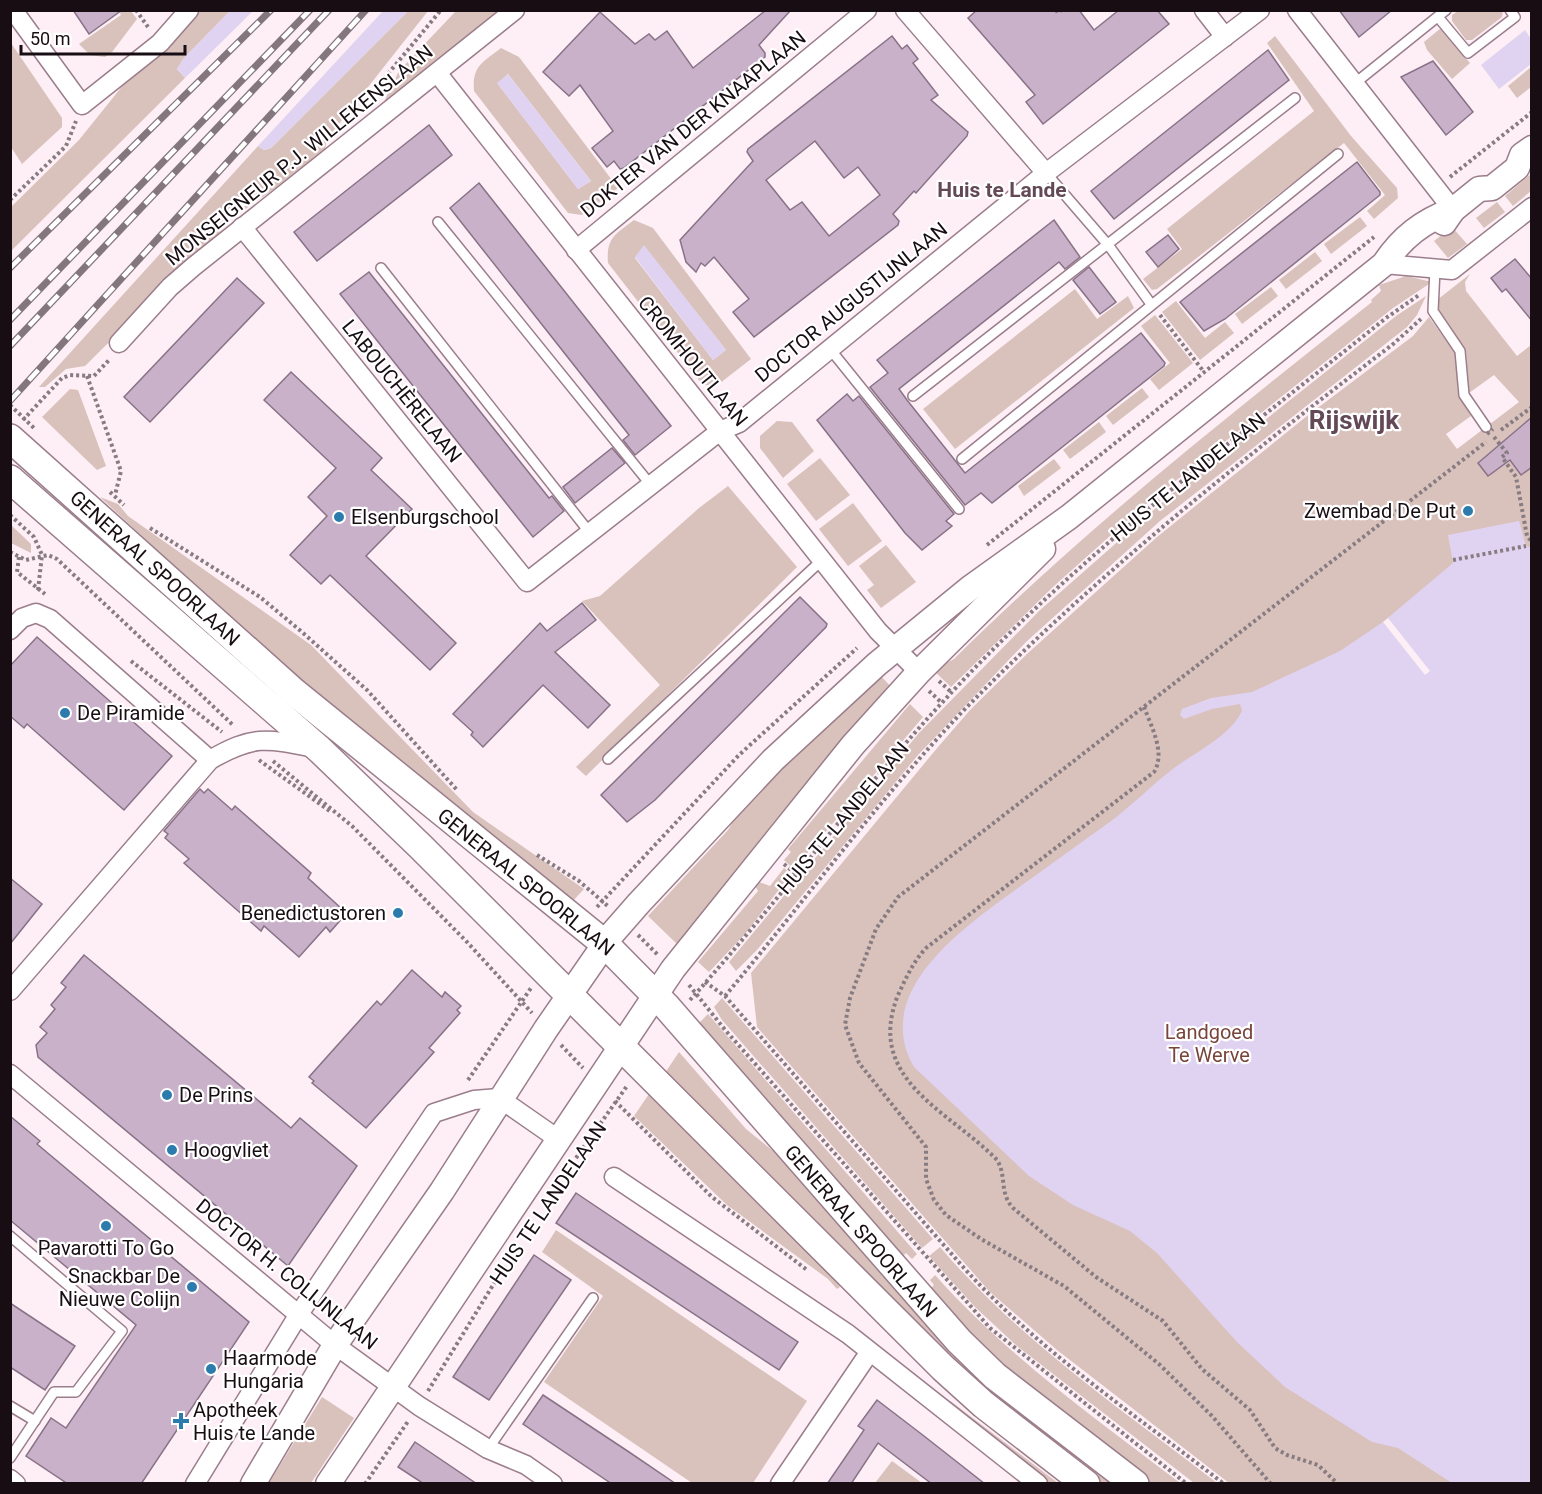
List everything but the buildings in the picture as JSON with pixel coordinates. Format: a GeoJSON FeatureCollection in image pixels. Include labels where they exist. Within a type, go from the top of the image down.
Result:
{"type":"FeatureCollection","features":[{"type":"Feature","properties":{"kind":"main road","name":"GENERAAL SPOORLAAN"},"geometry":{"type":"LineString","coordinates":[[21,437],[294,692],[605,944],[656,995],[959,1341],[988,1370],[1135,1484]]}},
{"type":"Feature","properties":{"kind":"main road","name":"GENERAAL SPOORLAAN"},"geometry":{"type":"LineString","coordinates":[[10,478],[319,749],[964,1388],[1086,1484]]}},
{"type":"Feature","properties":{"kind":"street"},"geometry":{"type":"LineString","coordinates":[[13,10],[82,105],[160,43],[189,10]]}},
{"type":"Feature","properties":{"kind":"street","name":"MONSEIGNEUR P.J. WILLEKENSLAAN"},"geometry":{"type":"LineString","coordinates":[[119,343],[170,287],[515,10]]}},
{"type":"Feature","properties":{"kind":"street","name":"DOKTER VAN DER KNAAPLAAN"},"geometry":{"type":"LineString","coordinates":[[576,250],[867,10]]}},
{"type":"Feature","properties":{"kind":"street"},"geometry":{"type":"LineString","coordinates":[[905,10],[1046,172]]}},
{"type":"Feature","properties":{"kind":"street"},"geometry":{"type":"LineString","coordinates":[[1204,10],[1225,37]]}},
{"type":"Feature","properties":{"kind":"street","name":"DOCTOR AUGUSTIJNLAAN"},"geometry":{"type":"LineString","coordinates":[[527,582],[720,431],[739,423],[1046,172],[1260,10]]}},
{"type":"Feature","properties":{"kind":"street"},"geometry":{"type":"LineString","coordinates":[[1297,10],[1453,210]]}},
{"type":"Feature","properties":{"kind":"street","name":"CROMHOUTLAAN"},"geometry":{"type":"LineString","coordinates":[[438,74],[822,560],[894,649],[919,672]]}},
{"type":"Feature","properties":{"kind":"street","name":"HUIS TE LANDELAAN"},"geometry":{"type":"LineString","coordinates":[[253,1484],[335,1345],[442,1191],[499,1098],[605,944],[623,921],[787,746],[894,649],[970,588],[1069,517],[1384,264],[1397,244],[1429,219],[1453,210],[1479,189],[1482,176],[1507,157],[1527,151]]}},
{"type":"Feature","properties":{"kind":"street"},"geometry":{"type":"LineString","coordinates":[[1384,264],[1434,278],[1452,270],[1532,207]]}},
{"type":"Feature","properties":{"kind":"street","name":"LABOUCHÈRELAAN"},"geometry":{"type":"LineString","coordinates":[[242,227],[527,582]]}},
{"type":"Feature","properties":{"kind":"street","name":"HUIS TE LANDELAAN"},"geometry":{"type":"LineString","coordinates":[[328,1484],[673,969],[817,788],[919,672],[1047,544],[1069,517]]}},
{"type":"Feature","properties":{"kind":"street"},"geometry":{"type":"LineString","coordinates":[[10,630],[22,618],[36,613],[50,619],[210,760]]}},
{"type":"Feature","properties":{"kind":"street"},"geometry":{"type":"LineString","coordinates":[[10,991],[210,760],[243,742],[285,742],[319,749]]}},
{"type":"Feature","properties":{"kind":"street","name":"DOCTOR H. COLIJNLAAN"},"geometry":{"type":"LineString","coordinates":[[10,1074],[335,1345],[419,1406],[488,1449],[526,1465],[553,1484]]}},
{"type":"Feature","properties":{"kind":"street"},"geometry":{"type":"LineString","coordinates":[[195,1484],[299,1314],[434,1113],[474,1100],[499,1098]]}},
{"type":"Feature","properties":{"kind":"street","name":"HUIS TE LANDELAAN"},"geometry":{"type":"LineString","coordinates":[[499,1098],[558,1140]]}},
{"type":"Feature","properties":{"kind":"street"},"geometry":{"type":"LineString","coordinates":[[614,1177],[848,1334],[869,1353],[1038,1484]]}},
{"type":"Feature","properties":{"kind":"street"},"geometry":{"type":"LineString","coordinates":[[780,1484],[869,1353]]}},
{"type":"Feature","properties":{"kind":"street"},"geometry":{"type":"LineString","coordinates":[[10,1479],[16,1484]]}},
{"type":"Feature","properties":{"kind":"lane"},"geometry":{"type":"LineString","coordinates":[[1354,84],[1446,10]]}},
{"type":"Feature","properties":{"kind":"lane"},"geometry":{"type":"LineString","coordinates":[[1438,17],[1468,53],[1515,17],[1510,10]]}},
{"type":"Feature","properties":{"kind":"lane"},"geometry":{"type":"LineString","coordinates":[[913,396],[1109,246],[1295,98]]}},
{"type":"Feature","properties":{"kind":"lane"},"geometry":{"type":"LineString","coordinates":[[962,459],[1338,154]]}},
{"type":"Feature","properties":{"kind":"lane"},"geometry":{"type":"LineString","coordinates":[[1046,172],[1109,246],[1151,304]]}},
{"type":"Feature","properties":{"kind":"lane"},"geometry":{"type":"LineString","coordinates":[[438,222],[650,484]]}},
{"type":"Feature","properties":{"kind":"lane"},"geometry":{"type":"LineString","coordinates":[[381,268],[590,533]]}},
{"type":"Feature","properties":{"kind":"lane"},"geometry":{"type":"LineString","coordinates":[[1434,278],[1432,302],[1434,311],[1462,355],[1466,399],[1489,430]]}},
{"type":"Feature","properties":{"kind":"lane"},"geometry":{"type":"LineString","coordinates":[[830,349],[959,509]]}},
{"type":"Feature","properties":{"kind":"lane"},"geometry":{"type":"LineString","coordinates":[[608,759],[822,560]]}},
{"type":"Feature","properties":{"kind":"lane"},"geometry":{"type":"LineString","coordinates":[[10,1236],[123,1331],[76,1392],[54,1392],[10,1458]]}},
{"type":"Feature","properties":{"kind":"lane"},"geometry":{"type":"LineString","coordinates":[[488,1449],[593,1298]]}},
{"type":"Feature","properties":{"kind":"lane"},"geometry":{"type":"LineString","coordinates":[[10,1406],[35,1421]]}},
{"type":"Feature","properties":{"kind":"path"},"geometry":{"type":"LineString","coordinates":[[375,95],[387,75],[441,10]]}},
{"type":"Feature","properties":{"kind":"path"},"geometry":{"type":"LineString","coordinates":[[1056,10],[1058,13],[1061,10]]}},
{"type":"Feature","properties":{"kind":"path"},"geometry":{"type":"LineString","coordinates":[[10,200],[66,146],[82,105]]}},
{"type":"Feature","properties":{"kind":"path","name":"HUIS TE LANDELAAN"},"geometry":{"type":"LineString","coordinates":[[676,1018],[748,935],[825,837],[951,692],[1059,587],[1189,475],[1434,278]]}},
{"type":"Feature","properties":{"kind":"path","name":"HUIS TE LANDELAAN"},"geometry":{"type":"LineString","coordinates":[[725,996],[903,780],[997,676],[1156,532],[1409,330],[1432,302]]}},
{"type":"Feature","properties":{"kind":"path"},"geometry":{"type":"LineString","coordinates":[[1151,304],[1204,372]]}},
{"type":"Feature","properties":{"kind":"path"},"geometry":{"type":"LineString","coordinates":[[35,406],[62,378],[70,375],[94,376],[119,343]]}},
{"type":"Feature","properties":{"kind":"path","name":"GENERAAL SPOORLAAN"},"geometry":{"type":"LineString","coordinates":[[87,376],[121,471],[115,495],[126,507]]}},
{"type":"Feature","properties":{"kind":"path"},"geometry":{"type":"LineString","coordinates":[[10,405],[21,437]]}},
{"type":"Feature","properties":{"kind":"path"},"geometry":{"type":"LineString","coordinates":[[1499,432],[1532,407]]}},
{"type":"Feature","properties":{"kind":"path"},"geometry":{"type":"LineString","coordinates":[[1489,430],[1507,453],[1502,457],[1516,477],[1527,536],[1532,543]]}},
{"type":"Feature","properties":{"kind":"path"},"geometry":{"type":"LineString","coordinates":[[1271,1484],[1212,1416],[1160,1365],[1064,1286],[981,1239],[943,1211],[927,1184],[926,1147],[872,1082],[855,1054],[845,1029],[850,998],[876,929],[895,901],[1487,441]]}},
{"type":"Feature","properties":{"kind":"path"},"geometry":{"type":"LineString","coordinates":[[10,515],[34,537],[42,555],[36,613]]}},
{"type":"Feature","properties":{"kind":"path","name":"GENERAAL SPOORLAAN"},"geometry":{"type":"LineString","coordinates":[[144,524],[260,597],[302,632],[367,690],[463,796]]}},
{"type":"Feature","properties":{"kind":"path"},"geometry":{"type":"LineString","coordinates":[[1453,560],[1526,546]]}},
{"type":"Feature","properties":{"kind":"path"},"geometry":{"type":"LineString","coordinates":[[10,552],[31,560],[42,555],[57,559],[243,742],[352,826]]}},
{"type":"Feature","properties":{"kind":"path"},"geometry":{"type":"LineString","coordinates":[[19,556],[17,572],[47,596]]}},
{"type":"Feature","properties":{"kind":"path"},"geometry":{"type":"LineString","coordinates":[[129,659],[243,742],[352,826],[467,942],[626,1114]]}},
{"type":"Feature","properties":{"kind":"path"},"geometry":{"type":"LineString","coordinates":[[1144,707],[1159,752],[1159,762],[1154,772],[926,948],[909,972],[892,1011],[892,1049],[901,1071],[918,1092],[998,1160],[1004,1192],[1013,1208],[1096,1277],[1163,1321],[1202,1369],[1255,1416],[1278,1451],[1318,1465],[1338,1484]]}},
{"type":"Feature","properties":{"kind":"path","name":"GENERAAL SPOORLAAN"},"geometry":{"type":"LineString","coordinates":[[535,854],[579,881],[697,992],[726,1031],[990,1328],[1187,1484]]}},
{"type":"Feature","properties":{"kind":"path"},"geometry":{"type":"LineString","coordinates":[[705,982],[725,996],[987,1293],[1054,1352],[1224,1484]]}},
{"type":"Feature","properties":{"kind":"path","name":"HUIS TE LANDELAAN"},"geometry":{"type":"LineString","coordinates":[[570,1166],[641,1067]]}},
{"type":"Feature","properties":{"kind":"path","name":"HUIS TE LANDELAAN"},"geometry":{"type":"LineString","coordinates":[[365,1484],[419,1406],[512,1254]]}},
{"type":"Feature","properties":{"kind":"green space"},"geometry":{"type":"Polygon","coordinates":[[[119,11],[131,11],[137,19],[112,52],[105,57],[90,55],[79,44],[121,15],[119,11]]]}},
{"type":"Feature","properties":{"kind":"green space"},"geometry":{"type":"Polygon","coordinates":[[[199,11],[230,11],[184,58],[177,69],[185,78],[11,251],[11,207],[79,140],[128,79],[165,48],[199,11]]]}},
{"type":"Feature","properties":{"kind":"green space"},"geometry":{"type":"Polygon","coordinates":[[[408,11],[428,11],[327,139],[324,154],[244,210],[239,205],[225,218],[229,223],[85,366],[66,369],[45,387],[39,387],[258,146],[264,150],[271,148],[408,11]]]}},
{"type":"Feature","properties":{"kind":"green space"},"geometry":{"type":"Polygon","coordinates":[[[456,11],[501,11],[381,108],[399,71],[456,11]]]}},
{"type":"Feature","properties":{"kind":"green space"},"geometry":{"type":"Polygon","coordinates":[[[1458,11],[1503,11],[1502,17],[1472,40],[1466,40],[1452,21],[1452,15],[1458,11]]]}},
{"type":"Feature","properties":{"kind":"green space"},"geometry":{"type":"Polygon","coordinates":[[[1441,28],[1470,63],[1452,79],[1427,50],[1424,42],[1441,28]]]}},
{"type":"Feature","properties":{"kind":"green space"},"geometry":{"type":"Polygon","coordinates":[[[1275,36],[1351,136],[1397,188],[1398,198],[1374,219],[1367,211],[1385,195],[1344,143],[1157,289],[1152,290],[1143,279],[1182,249],[1167,229],[1314,111],[1267,43],[1275,36]]]}},
{"type":"Feature","properties":{"kind":"green space"},"geometry":{"type":"Polygon","coordinates":[[[11,43],[62,118],[62,127],[22,164],[11,147],[11,43]]]}},
{"type":"Feature","properties":{"kind":"green space"},"geometry":{"type":"Polygon","coordinates":[[[501,48],[519,57],[618,188],[582,215],[568,213],[474,91],[477,70],[501,48]],[[508,74],[498,84],[578,189],[591,181],[508,74]]]}},
{"type":"Feature","properties":{"kind":"green space"},"geometry":{"type":"Polygon","coordinates":[[[1531,67],[1531,87],[1517,98],[1508,86],[1531,67]]]}},
{"type":"Feature","properties":{"kind":"green space"},"geometry":{"type":"Polygon","coordinates":[[[1531,174],[1531,191],[1513,206],[1505,196],[1531,174]]]}},
{"type":"Feature","properties":{"kind":"green space"},"geometry":{"type":"Polygon","coordinates":[[[1497,202],[1505,212],[1484,228],[1476,218],[1497,202]]]}},
{"type":"Feature","properties":{"kind":"green space"},"geometry":{"type":"Polygon","coordinates":[[[1360,217],[1367,226],[1331,254],[1324,244],[1360,217]]]}},
{"type":"Feature","properties":{"kind":"green space"},"geometry":{"type":"Polygon","coordinates":[[[634,220],[653,228],[751,359],[715,387],[702,384],[608,263],[609,247],[613,237],[634,220]],[[644,246],[635,258],[713,360],[726,350],[644,246]]]}},
{"type":"Feature","properties":{"kind":"green space"},"geometry":{"type":"Polygon","coordinates":[[[1452,227],[1467,244],[1448,258],[1434,241],[1452,227]]]}},
{"type":"Feature","properties":{"kind":"green space"},"geometry":{"type":"Polygon","coordinates":[[[1315,252],[1322,261],[1286,289],[1279,280],[1315,252]]]}},
{"type":"Feature","properties":{"kind":"green space","name":"Landgoed Te Werve"},"geometry":{"type":"Polygon","coordinates":[[[1470,274],[1465,282],[1466,291],[1517,356],[1531,345],[1531,1483],[1229,1483],[1057,1350],[990,1292],[757,1027],[751,973],[938,747],[971,709],[1028,653],[1157,537],[1307,416],[1413,336],[1429,317],[1456,354],[1458,394],[1471,416],[1446,434],[1457,449],[1519,402],[1494,375],[1469,393],[1466,352],[1437,307],[1437,300],[1470,274]]]}},
{"type":"Feature","properties":{"kind":"green space"},"geometry":{"type":"Polygon","coordinates":[[[1406,276],[1432,282],[1393,308],[1139,510],[1054,586],[951,687],[932,669],[944,658],[948,662],[954,659],[1054,564],[1158,474],[1372,302],[1371,300],[1381,291],[1379,285],[1406,276]]]}},
{"type":"Feature","properties":{"kind":"green space"},"geometry":{"type":"Polygon","coordinates":[[[1271,287],[1278,296],[1242,324],[1235,314],[1271,287]]]}},
{"type":"Feature","properties":{"kind":"green space"},"geometry":{"type":"Polygon","coordinates":[[[1075,289],[1097,319],[1128,296],[1134,308],[955,449],[923,409],[1075,289]]]}},
{"type":"Feature","properties":{"kind":"green space"},"geometry":{"type":"Polygon","coordinates":[[[1426,296],[1417,315],[1407,327],[1160,521],[1026,642],[918,755],[757,950],[736,971],[729,962],[919,733],[1039,611],[1173,493],[1396,316],[1426,296]]]}},
{"type":"Feature","properties":{"kind":"green space"},"geometry":{"type":"Polygon","coordinates":[[[1176,301],[1205,338],[1225,322],[1234,333],[1200,360],[1162,312],[1176,301]]]}},
{"type":"Feature","properties":{"kind":"green space"},"geometry":{"type":"Polygon","coordinates":[[[1155,315],[1193,363],[1159,390],[1150,379],[1170,363],[1141,326],[1155,315]]]}},
{"type":"Feature","properties":{"kind":"green space"},"geometry":{"type":"Polygon","coordinates":[[[1142,388],[1149,397],[1113,425],[1106,416],[1142,388]]]}},
{"type":"Feature","properties":{"kind":"green space"},"geometry":{"type":"Polygon","coordinates":[[[70,389],[78,390],[106,466],[97,470],[42,417],[70,389]]]}},
{"type":"Feature","properties":{"kind":"green space"},"geometry":{"type":"Polygon","coordinates":[[[777,421],[792,422],[814,451],[783,478],[760,448],[760,436],[777,421]]]}},
{"type":"Feature","properties":{"kind":"green space"},"geometry":{"type":"Polygon","coordinates":[[[1099,422],[1106,432],[1070,459],[1063,450],[1099,422]]]}},
{"type":"Feature","properties":{"kind":"green space"},"geometry":{"type":"Polygon","coordinates":[[[820,458],[850,495],[816,521],[787,484],[820,458]]]}},
{"type":"Feature","properties":{"kind":"green space"},"geometry":{"type":"Polygon","coordinates":[[[1054,459],[1061,468],[1024,496],[1018,486],[1054,459]]]}},
{"type":"Feature","properties":{"kind":"green space"},"geometry":{"type":"Polygon","coordinates":[[[728,486],[797,567],[586,776],[576,767],[660,685],[582,601],[600,596],[699,508],[728,486]]]}},
{"type":"Feature","properties":{"kind":"green space"},"geometry":{"type":"Polygon","coordinates":[[[100,497],[118,504],[128,516],[311,645],[473,812],[584,889],[572,902],[398,767],[223,612],[100,497]]]}},
{"type":"Feature","properties":{"kind":"green space"},"geometry":{"type":"Polygon","coordinates":[[[853,503],[882,541],[848,566],[819,529],[853,503]]]}},
{"type":"Feature","properties":{"kind":"green space"},"geometry":{"type":"Polygon","coordinates":[[[10,524],[31,544],[31,553],[11,543],[10,524]]]}},
{"type":"Feature","properties":{"kind":"green space"},"geometry":{"type":"Polygon","coordinates":[[[886,545],[916,582],[881,608],[867,590],[874,585],[859,566],[886,545]]]}},
{"type":"Feature","properties":{"kind":"green space"},"geometry":{"type":"Polygon","coordinates":[[[880,675],[893,689],[678,945],[648,916],[728,830],[741,808],[880,675]]]}},
{"type":"Feature","properties":{"kind":"green space"},"geometry":{"type":"Polygon","coordinates":[[[910,704],[923,717],[794,869],[784,860],[791,852],[788,849],[910,704]]]}},
{"type":"Feature","properties":{"kind":"green space"},"geometry":{"type":"Polygon","coordinates":[[[784,868],[791,874],[745,934],[709,972],[698,962],[758,891],[755,886],[759,882],[770,886],[784,868]]]}},
{"type":"Feature","properties":{"kind":"green space"},"geometry":{"type":"Polygon","coordinates":[[[722,998],[933,1239],[922,1248],[722,1020],[714,1007],[722,998]]]}},
{"type":"Feature","properties":{"kind":"green space"},"geometry":{"type":"Polygon","coordinates":[[[708,1014],[917,1254],[912,1259],[906,1253],[900,1259],[696,1026],[708,1014]]]}},
{"type":"Feature","properties":{"kind":"green space"},"geometry":{"type":"Polygon","coordinates":[[[679,1052],[746,1129],[777,1154],[915,1311],[1125,1483],[1097,1483],[993,1404],[661,1079],[679,1052]]]}},
{"type":"Feature","properties":{"kind":"green space"},"geometry":{"type":"Polygon","coordinates":[[[651,1091],[807,1244],[840,1287],[837,1289],[828,1279],[727,1205],[634,1116],[651,1091]]]}},
{"type":"Feature","properties":{"kind":"green space"},"geometry":{"type":"Polygon","coordinates":[[[556,1230],[807,1401],[753,1483],[692,1483],[544,1382],[603,1296],[542,1252],[556,1230]]]}},
{"type":"Feature","properties":{"kind":"green space"},"geometry":{"type":"Polygon","coordinates":[[[940,1247],[1003,1313],[1037,1343],[1217,1483],[1194,1483],[1017,1346],[975,1307],[929,1256],[940,1247]]]}},
{"type":"Feature","properties":{"kind":"green space"},"geometry":{"type":"Polygon","coordinates":[[[935,1275],[992,1333],[1022,1359],[1084,1410],[1180,1483],[1144,1483],[1021,1389],[928,1291],[934,1285],[930,1280],[935,1275]]]}},
{"type":"Feature","properties":{"kind":"green space"},"geometry":{"type":"Polygon","coordinates":[[[917,1381],[953,1403],[1058,1483],[1047,1483],[917,1381]]]}},
{"type":"Feature","properties":{"kind":"green space"},"geometry":{"type":"Polygon","coordinates":[[[322,1397],[354,1418],[311,1483],[269,1483],[322,1397]]]}},
{"type":"Feature","properties":{"kind":"green space"},"geometry":{"type":"Polygon","coordinates":[[[892,1461],[922,1483],[875,1483],[892,1461]]]}},
{"type":"Feature","properties":{"kind":"shaded area"},"geometry":{"type":"Polygon","coordinates":[[[230,11],[253,11],[185,78],[177,69],[184,58],[230,11]]]}},
{"type":"Feature","properties":{"kind":"shaded area"},"geometry":{"type":"Polygon","coordinates":[[[383,11],[408,11],[271,148],[264,150],[258,146],[383,11]]]}},
{"type":"Feature","properties":{"kind":"shaded area"},"geometry":{"type":"Polygon","coordinates":[[[1525,30],[1531,39],[1531,64],[1499,89],[1481,65],[1525,30]]]}},
{"type":"Feature","properties":{"kind":"shaded area"},"geometry":{"type":"Polygon","coordinates":[[[508,74],[591,181],[578,189],[497,83],[508,74]]]}},
{"type":"Feature","properties":{"kind":"shaded area"},"geometry":{"type":"Polygon","coordinates":[[[644,245],[726,350],[713,360],[635,257],[644,245]]]}},
{"type":"Feature","properties":{"kind":"shaded area","name":"Landgoed Te Werve"},"geometry":{"type":"Polygon","coordinates":[[[1519,521],[1526,546],[1532,548],[1531,1483],[1452,1483],[1398,1448],[1372,1442],[1285,1387],[1237,1342],[1157,1253],[1130,1231],[1073,1205],[1029,1176],[914,1067],[904,1039],[904,1012],[914,987],[930,963],[951,941],[997,903],[1116,817],[1174,768],[1221,736],[1242,711],[1240,704],[1212,709],[1184,719],[1180,715],[1182,709],[1211,698],[1252,692],[1340,651],[1383,622],[1453,563],[1448,535],[1519,521]]]}},
{"type":"Feature","properties":{"kind":"pier"},"geometry":{"type":"Polygon","coordinates":[[[1388,618],[1430,671],[1425,675],[1383,622],[1388,618]]]}},
{"type":"Feature","properties":{"kind":"railway"},"geometry":{"type":"LineString","coordinates":[[10,268],[271,10]]}},
{"type":"Feature","properties":{"kind":"railway"},"geometry":{"type":"LineString","coordinates":[[10,320],[310,10]]}},
{"type":"Feature","properties":{"kind":"railway"},"geometry":{"type":"LineString","coordinates":[[10,346],[329,10]]}},
{"type":"Feature","properties":{"kind":"railway"},"geometry":{"type":"LineString","coordinates":[[10,401],[366,10]]}},
{"type":"Feature","properties":{"kind":"place","name":"Zwembad De Put"},"geometry":{"type":"Point","coordinates":[1468,511]}},
{"type":"Feature","properties":{"kind":"place","name":"Elsenburgschool"},"geometry":{"type":"Point","coordinates":[339,517]}},
{"type":"Feature","properties":{"kind":"place","name":"De Piramide"},"geometry":{"type":"Point","coordinates":[65,713]}},
{"type":"Feature","properties":{"kind":"place","name":"Benedictustoren"},"geometry":{"type":"Point","coordinates":[398,913]}},
{"type":"Feature","properties":{"kind":"place","name":"De Prins"},"geometry":{"type":"Point","coordinates":[167,1095]}},
{"type":"Feature","properties":{"kind":"place","name":"Hoogvliet"},"geometry":{"type":"Point","coordinates":[172,1150]}},
{"type":"Feature","properties":{"kind":"place","name":"Pavarotti To Go"},"geometry":{"type":"Point","coordinates":[106,1226]}},
{"type":"Feature","properties":{"kind":"place","name":"Snackbar De Nieuwe Colijn"},"geometry":{"type":"Point","coordinates":[192,1287]}},
{"type":"Feature","properties":{"kind":"place","name":"Haarmode Hungaria"},"geometry":{"type":"Point","coordinates":[211,1369]}},
{"type":"Feature","properties":{"kind":"place","name":"Apotheek Huis te Lande"},"geometry":{"type":"Point","coordinates":[181,1421]}},
{"type":"Feature","properties":{"kind":"district","name":"Huis te Lande"},"geometry":{"type":"Point","coordinates":[1002,190]}},
{"type":"Feature","properties":{"kind":"district","name":"Rijswijk"},"geometry":{"type":"Point","coordinates":[1354,420]}}]}
